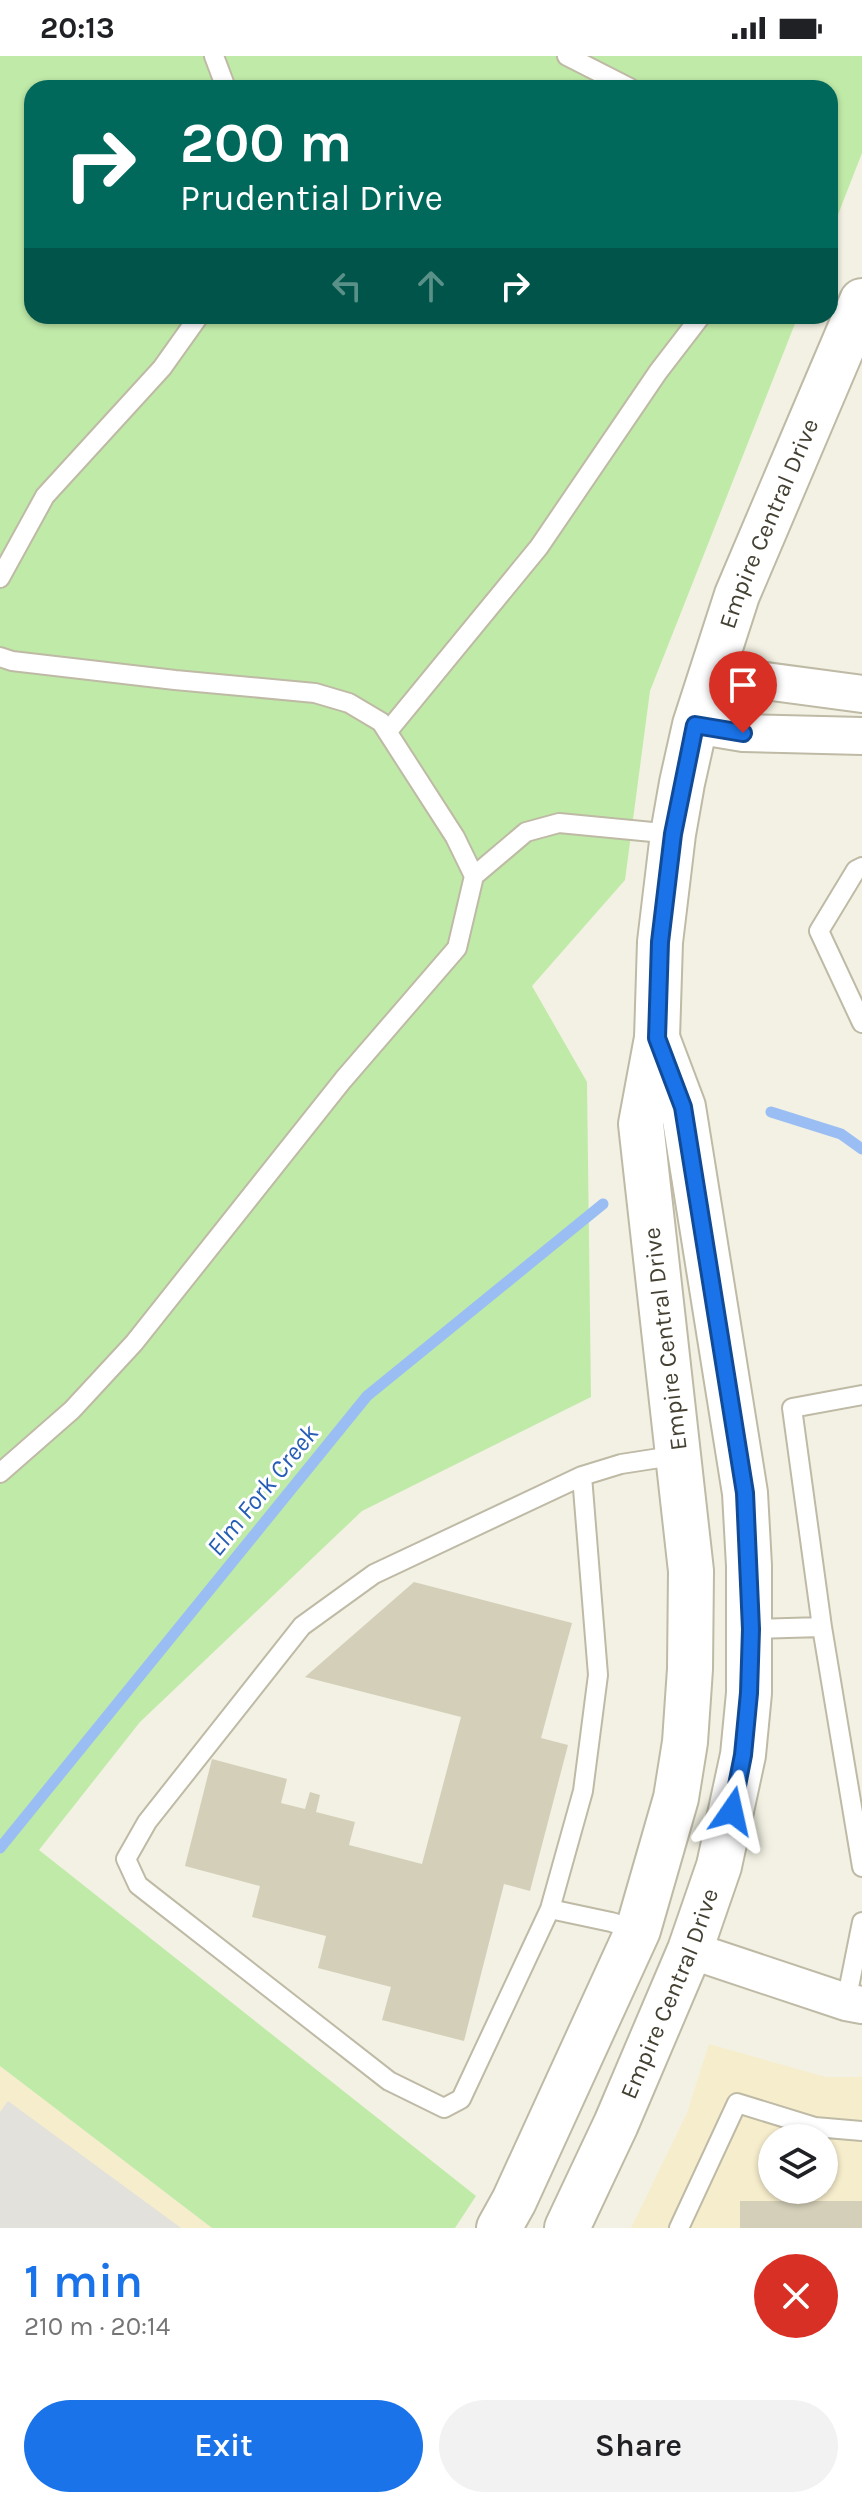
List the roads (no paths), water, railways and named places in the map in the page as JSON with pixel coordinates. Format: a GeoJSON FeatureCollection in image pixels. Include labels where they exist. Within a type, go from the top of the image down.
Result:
{"type":"FeatureCollection","features":[{"type":"Feature","properties":{"kind":"street","name":"Empire Central Drive"},"geometry":{"type":"LineString","coordinates":[[499,2228],[534,2159],[638,1930],[676,1798],[685,1742],[690,1669],[691,1571],[641,1124],[657,1038],[660,942],[673,834],[695,725],[737,595],[862,301]]}},
{"type":"Feature","properties":{"kind":"street"},"geometry":{"type":"LineString","coordinates":[[711,670],[758,680],[862,694]]}},
{"type":"Feature","properties":{"kind":"street"},"geometry":{"type":"LineString","coordinates":[[695,725],[743,733],[862,736]]}},
{"type":"Feature","properties":{"kind":"street","name":"Empire Central Drive"},"geometry":{"type":"LineString","coordinates":[[567,2228],[616,2124],[690,1950],[719,1866],[743,1755],[749,1693],[751,1629],[745,1493],[683,1107],[657,1038]]}},
{"type":"Feature","properties":{"kind":"street"},"geometry":{"type":"LineString","coordinates":[[638,1930],[854,2003]]}},
{"type":"Feature","properties":{"kind":"lane"},"geometry":{"type":"LineString","coordinates":[[214,56],[223,80]]}},
{"type":"Feature","properties":{"kind":"lane"},"geometry":{"type":"LineString","coordinates":[[567,56],[614,80]]}},
{"type":"Feature","properties":{"kind":"lane"},"geometry":{"type":"LineString","coordinates":[[0,578],[45,496],[162,368],[193,324]]}},
{"type":"Feature","properties":{"kind":"lane"},"geometry":{"type":"LineString","coordinates":[[388,731],[539,547],[658,372],[695,324]]}},
{"type":"Feature","properties":{"kind":"lane"},"geometry":{"type":"LineString","coordinates":[[0,657],[108,673],[315,693],[349,703],[381,722],[388,731],[447,824],[474,876]]}},
{"type":"Feature","properties":{"kind":"lane"},"geometry":{"type":"LineString","coordinates":[[0,1473],[72,1410],[134,1343],[343,1080],[457,948],[474,876],[526,832],[559,823],[673,834]]}},
{"type":"Feature","properties":{"kind":"lane"},"geometry":{"type":"LineString","coordinates":[[862,867],[856,870],[819,931],[862,1023]]}},
{"type":"Feature","properties":{"kind":"lane"},"geometry":{"type":"LineString","coordinates":[[862,1395],[792,1408],[822,1627],[862,1867]]}},
{"type":"Feature","properties":{"kind":"lane"},"geometry":{"type":"LineString","coordinates":[[582,1476],[598,1675],[583,1791],[550,1909],[461,2099],[444,2108],[389,2081],[150,1895],[138,1885],[126,1859],[147,1822],[302,1626],[374,1574],[582,1476],[621,1464],[679,1455]]}},
{"type":"Feature","properties":{"kind":"lane"},"geometry":{"type":"LineString","coordinates":[[751,1629],[822,1627]]}},
{"type":"Feature","properties":{"kind":"lane"},"geometry":{"type":"LineString","coordinates":[[550,1909],[638,1930]]}},
{"type":"Feature","properties":{"kind":"lane"},"geometry":{"type":"LineString","coordinates":[[854,2003],[862,1922]]}},
{"type":"Feature","properties":{"kind":"lane"},"geometry":{"type":"LineString","coordinates":[[679,2228],[737,2103],[815,2127],[862,2131]]}},
{"type":"Feature","properties":{"kind":"waterway","name":"Elm Fork Creek"},"geometry":{"type":"LineString","coordinates":[[771,1112],[841,1134],[862,1149]]}},
{"type":"Feature","properties":{"kind":"waterway","name":"Elm Fork Creek"},"geometry":{"type":"LineString","coordinates":[[0,1848],[367,1396],[603,1204]]}}]}
